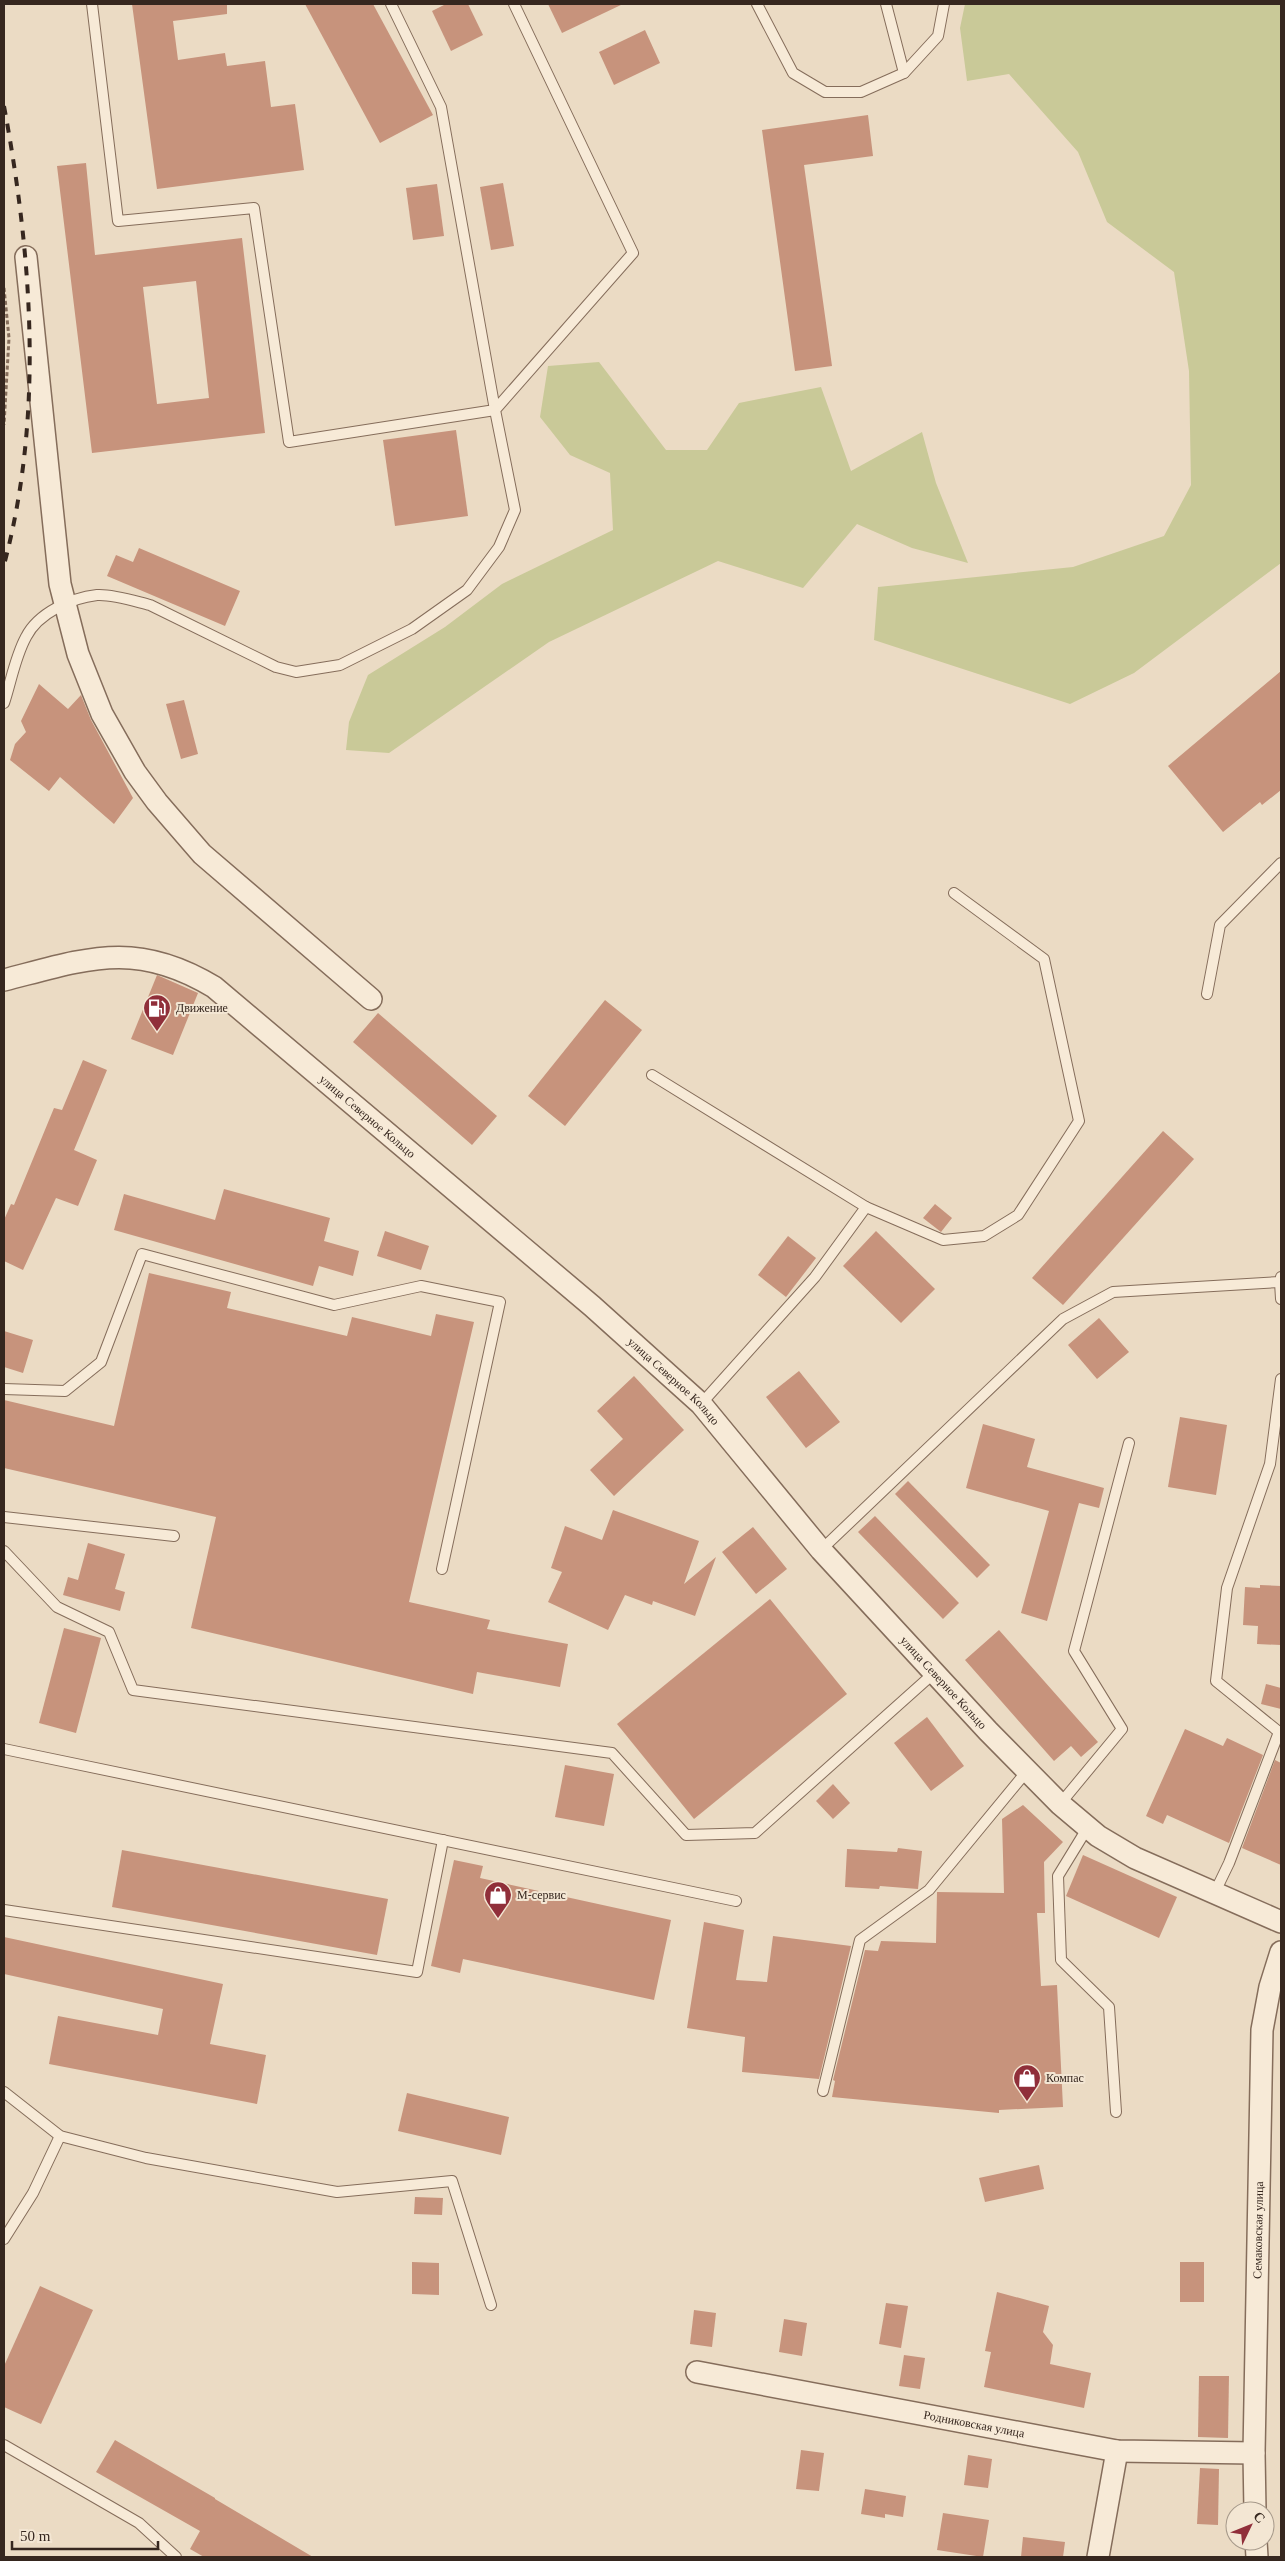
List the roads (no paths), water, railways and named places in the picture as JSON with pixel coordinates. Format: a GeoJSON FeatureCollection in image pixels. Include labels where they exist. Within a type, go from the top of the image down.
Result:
{"type":"FeatureCollection","features":[{"type":"Feature","properties":{"kind":"street"},"geometry":{"type":"LineString","coordinates":[[26,256],[57,560],[78,654],[102,714],[135,772],[157,802],[202,854],[371,999]]}},
{"type":"Feature","properties":{"kind":"street","name":"улица Северное Кольцо"},"geometry":{"type":"LineString","coordinates":[[4,980],[90,958],[130,956],[171,965],[190,973],[214,987],[592,1306],[701,1404],[821,1550],[934,1673],[1060,1804],[1098,1836],[1135,1858],[1281,1922]]}},
{"type":"Feature","properties":{"kind":"street","name":"Семаковская улица"},"geometry":{"type":"LineString","coordinates":[[1255,2501],[1254,2453],[1262,2030],[1270,1987],[1281,1952]]}},
{"type":"Feature","properties":{"kind":"street","name":"Родниковская улица"},"geometry":{"type":"LineString","coordinates":[[697,2372],[1117,2451],[1254,2453]]}},
{"type":"Feature","properties":{"kind":"street"},"geometry":{"type":"LineString","coordinates":[[1098,2557],[1117,2451]]}},
{"type":"Feature","properties":{"kind":"lane"},"geometry":{"type":"LineString","coordinates":[[92,4],[118,221],[254,208],[289,442],[495,410],[633,253],[514,4]]}},
{"type":"Feature","properties":{"kind":"lane"},"geometry":{"type":"LineString","coordinates":[[4,703],[26,636],[51,611],[66,604],[97,595],[150,605],[260,660],[296,672],[326,668],[347,662],[412,629],[468,590],[499,547],[515,510],[495,410],[441,107],[391,4]]}},
{"type":"Feature","properties":{"kind":"lane"},"geometry":{"type":"LineString","coordinates":[[756,4],[793,73],[825,92],[861,92],[904,73],[938,36],[944,4]]}},
{"type":"Feature","properties":{"kind":"lane"},"geometry":{"type":"LineString","coordinates":[[886,4],[904,73]]}},
{"type":"Feature","properties":{"kind":"lane"},"geometry":{"type":"LineString","coordinates":[[1207,994],[1220,925],[1281,863]]}},
{"type":"Feature","properties":{"kind":"lane"},"geometry":{"type":"LineString","coordinates":[[652,1075],[866,1207],[943,1240],[984,1236],[1018,1215],[1079,1121],[1044,959],[954,893]]}},
{"type":"Feature","properties":{"kind":"lane"},"geometry":{"type":"LineString","coordinates":[[701,1404],[815,1277],[866,1207]]}},
{"type":"Feature","properties":{"kind":"lane"},"geometry":{"type":"LineString","coordinates":[[4,1390],[65,1391],[101,1362],[142,1254],[334,1305],[421,1286],[500,1302],[442,1569]]}},
{"type":"Feature","properties":{"kind":"lane"},"geometry":{"type":"LineString","coordinates":[[821,1550],[1063,1319],[1113,1292],[1281,1280],[1281,1298]]}},
{"type":"Feature","properties":{"kind":"lane"},"geometry":{"type":"LineString","coordinates":[[1215,1892],[1229,1863],[1279,1732],[1216,1681],[1227,1588],[1270,1464],[1281,1378]]}},
{"type":"Feature","properties":{"kind":"lane"},"geometry":{"type":"LineString","coordinates":[[1060,1804],[1122,1729],[1074,1651],[1129,1443]]}},
{"type":"Feature","properties":{"kind":"lane"},"geometry":{"type":"LineString","coordinates":[[4,1517],[174,1536]]}},
{"type":"Feature","properties":{"kind":"lane"},"geometry":{"type":"LineString","coordinates":[[4,1551],[57,1607],[109,1632],[133,1690],[612,1753],[686,1835],[754,1833],[934,1673]]}},
{"type":"Feature","properties":{"kind":"lane"},"geometry":{"type":"LineString","coordinates":[[4,1749],[736,1901]]}},
{"type":"Feature","properties":{"kind":"lane"},"geometry":{"type":"LineString","coordinates":[[823,2091],[860,1940],[929,1890],[1027,1771]]}},
{"type":"Feature","properties":{"kind":"lane"},"geometry":{"type":"LineString","coordinates":[[1088,1827],[1058,1876],[1061,1960],[1109,2007],[1116,2112]]}},
{"type":"Feature","properties":{"kind":"lane"},"geometry":{"type":"LineString","coordinates":[[4,1910],[417,1972],[443,1840]]}},
{"type":"Feature","properties":{"kind":"lane"},"geometry":{"type":"LineString","coordinates":[[4,2092],[60,2136],[146,2158],[337,2192],[452,2181],[491,2304]]}},
{"type":"Feature","properties":{"kind":"lane"},"geometry":{"type":"LineString","coordinates":[[4,2239],[33,2193],[60,2136]]}},
{"type":"Feature","properties":{"kind":"lane"},"geometry":{"type":"LineString","coordinates":[[4,2445],[139,2523],[176,2557]]}},
{"type":"Feature","properties":{"kind":"railway"},"geometry":{"type":"LineString","coordinates":[[4,106],[21,220],[30,336],[29,394],[25,451],[17,508],[4,565]]}},
{"type":"Feature","properties":{"kind":"place","name":"Движение"},"geometry":{"type":"Point","coordinates":[157,1032]}},
{"type":"Feature","properties":{"kind":"place","name":"М-сервис"},"geometry":{"type":"Point","coordinates":[498,1919]}},
{"type":"Feature","properties":{"kind":"place","name":"Компас"},"geometry":{"type":"Point","coordinates":[1027,2102]}}]}
